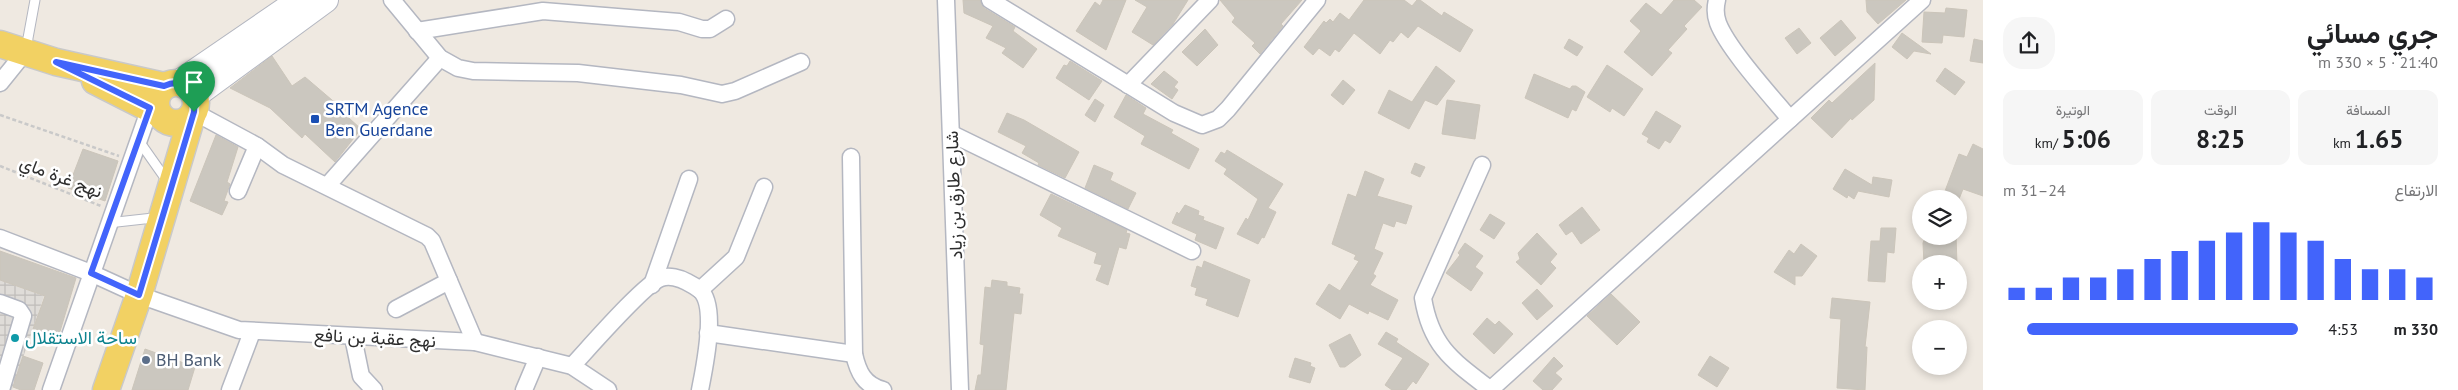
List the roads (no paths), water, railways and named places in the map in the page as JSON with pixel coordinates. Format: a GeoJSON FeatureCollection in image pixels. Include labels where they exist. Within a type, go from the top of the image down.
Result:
{"type":"FeatureCollection","features":[{"type":"Feature","properties":{"kind":"main road"},"geometry":{"type":"LineString","coordinates":[[176,105],[299,0]]}},
{"type":"Feature","properties":{"kind":"main road"},"geometry":{"type":"LineString","coordinates":[[176,105],[326,0]]}},
{"type":"Feature","properties":{"kind":"main road"},"geometry":{"type":"LineString","coordinates":[[0,44],[176,105]]}},
{"type":"Feature","properties":{"kind":"main road"},"geometry":{"type":"LineString","coordinates":[[106,390],[139,295],[180,158],[176,105]]}},
{"type":"Feature","properties":{"kind":"street"},"geometry":{"type":"LineString","coordinates":[[392,0],[440,58],[458,68],[473,71],[578,73],[681,85],[718,94],[734,91],[801,62]]}},
{"type":"Feature","properties":{"kind":"street","name":"شارع طارق بن زياد"},"geometry":{"type":"LineString","coordinates":[[946,0],[960,390]]}},
{"type":"Feature","properties":{"kind":"street"},"geometry":{"type":"LineString","coordinates":[[990,0],[1128,85],[1190,121],[1202,125],[1210,124],[1228,109],[1317,0]]}},
{"type":"Feature","properties":{"kind":"street"},"geometry":{"type":"LineString","coordinates":[[1128,85],[1210,0]]}},
{"type":"Feature","properties":{"kind":"street"},"geometry":{"type":"LineString","coordinates":[[1717,0],[1715,8],[1718,23],[1728,41],[1790,119]]}},
{"type":"Feature","properties":{"kind":"street"},"geometry":{"type":"LineString","coordinates":[[1482,165],[1423,298],[1426,320],[1436,340],[1455,362],[1491,390],[1922,0]]}},
{"type":"Feature","properties":{"kind":"street"},"geometry":{"type":"LineString","coordinates":[[417,31],[543,11],[679,22],[702,29],[710,29],[726,19]]}},
{"type":"Feature","properties":{"kind":"street"},"geometry":{"type":"LineString","coordinates":[[0,83],[25,52]]}},
{"type":"Feature","properties":{"kind":"street"},"geometry":{"type":"LineString","coordinates":[[327,186],[440,58]]}},
{"type":"Feature","properties":{"kind":"street"},"geometry":{"type":"LineString","coordinates":[[51,390],[138,140],[176,105],[257,146],[283,165],[427,236],[432,241],[474,342]]}},
{"type":"Feature","properties":{"kind":"street"},"geometry":{"type":"LineString","coordinates":[[952,134],[1192,251]]}},
{"type":"Feature","properties":{"kind":"street"},"geometry":{"type":"LineString","coordinates":[[238,191],[257,146]]}},
{"type":"Feature","properties":{"kind":"street"},"geometry":{"type":"LineString","coordinates":[[851,157],[854,354],[858,368],[866,382],[872,387],[883,390]]}},
{"type":"Feature","properties":{"kind":"street"},"geometry":{"type":"LineString","coordinates":[[652,285],[689,179]]}},
{"type":"Feature","properties":{"kind":"street"},"geometry":{"type":"LineString","coordinates":[[700,290],[736,257],[764,188]]}},
{"type":"Feature","properties":{"kind":"street","name":"نهج عقبة بن نافع"},"geometry":{"type":"LineString","coordinates":[[0,238],[91,273],[139,295],[239,330],[474,342],[572,366],[608,390]]}},
{"type":"Feature","properties":{"kind":"street"},"geometry":{"type":"LineString","coordinates":[[572,366],[652,285],[661,278],[674,277],[700,290],[706,303],[708,333],[706,360],[700,390]]}},
{"type":"Feature","properties":{"kind":"street"},"geometry":{"type":"LineString","coordinates":[[396,309],[449,281]]}},
{"type":"Feature","properties":{"kind":"street"},"geometry":{"type":"LineString","coordinates":[[0,303],[18,310],[23,316],[0,390]]}},
{"type":"Feature","properties":{"kind":"street"},"geometry":{"type":"LineString","coordinates":[[230,390],[252,332]]}},
{"type":"Feature","properties":{"kind":"street"},"geometry":{"type":"LineString","coordinates":[[708,333],[854,354]]}},
{"type":"Feature","properties":{"kind":"street"},"geometry":{"type":"LineString","coordinates":[[353,337],[361,376],[366,384],[374,390]]}},
{"type":"Feature","properties":{"kind":"street"},"geometry":{"type":"LineString","coordinates":[[524,390],[538,357]]}},
{"type":"Feature","properties":{"kind":"lane"},"geometry":{"type":"LineString","coordinates":[[25,52],[35,0]]}},
{"type":"Feature","properties":{"kind":"lane"},"geometry":{"type":"LineString","coordinates":[[110,217],[153,218],[165,178],[138,140]]}},
{"type":"Feature","properties":{"kind":"place","name":"SRTM Agence Ben Guerdane"},"geometry":{"type":"Point","coordinates":[315,119]}},
{"type":"Feature","properties":{"kind":"place","name":"ساحة الاستقلال"},"geometry":{"type":"Point","coordinates":[15,338]}},
{"type":"Feature","properties":{"kind":"place","name":"BH Bank"},"geometry":{"type":"Point","coordinates":[146,360]}}]}
